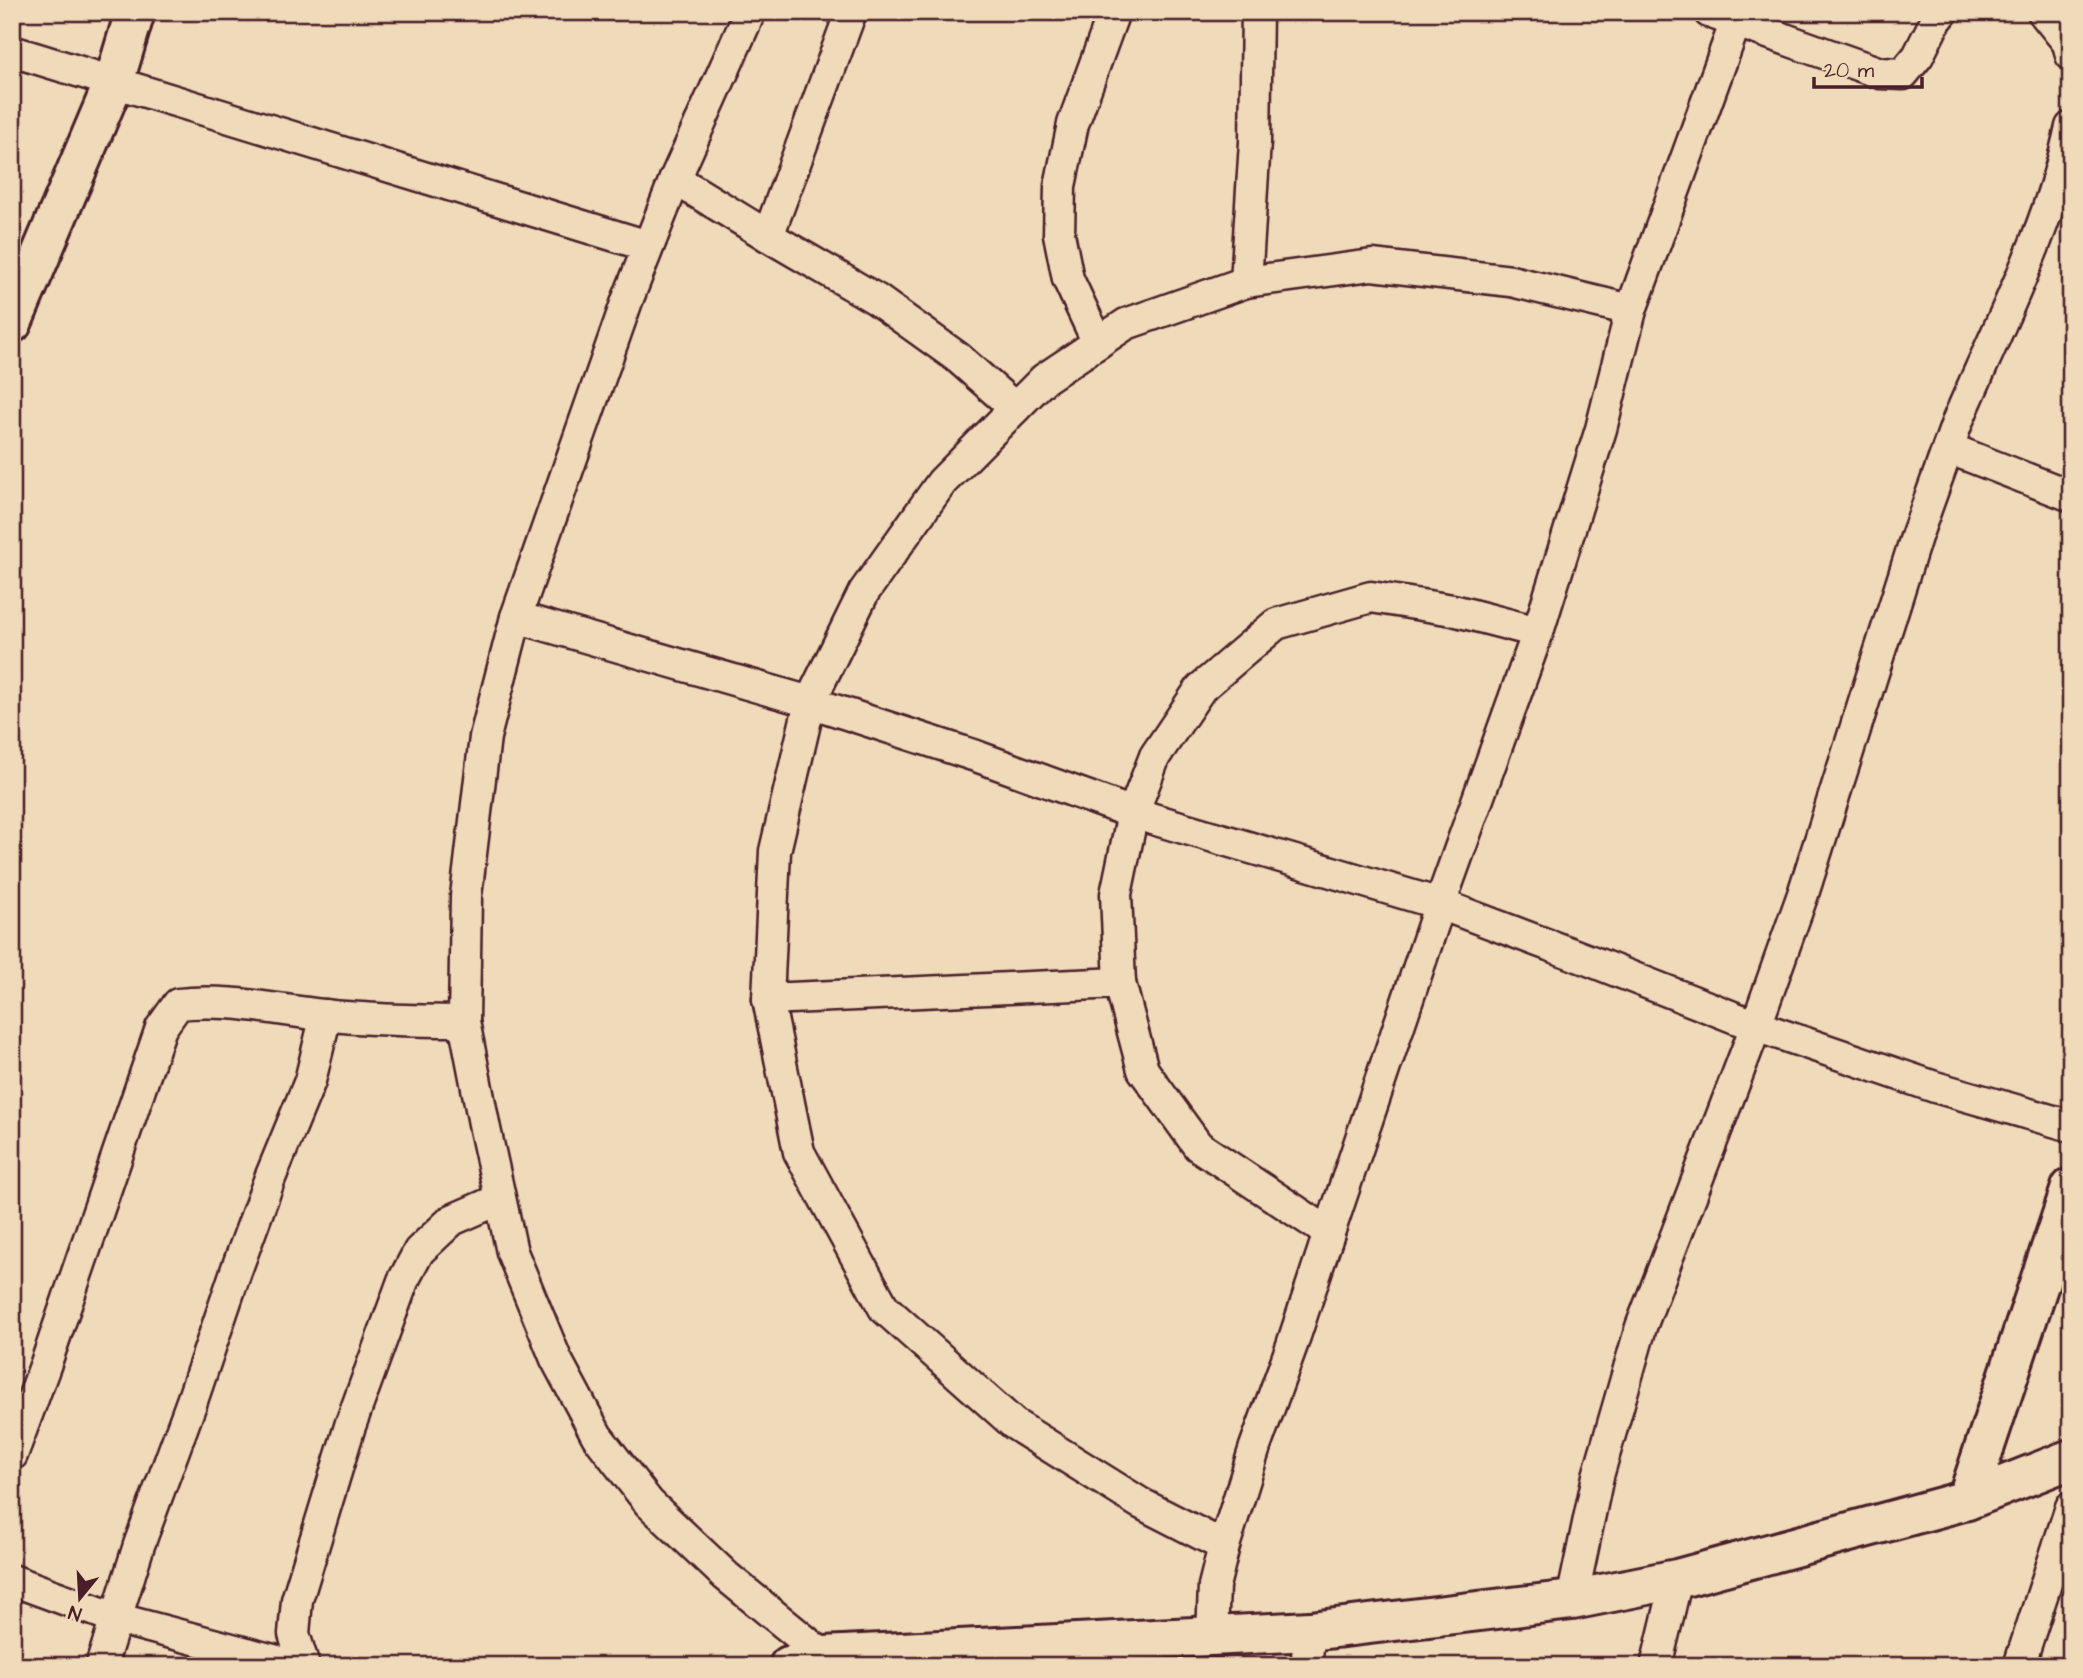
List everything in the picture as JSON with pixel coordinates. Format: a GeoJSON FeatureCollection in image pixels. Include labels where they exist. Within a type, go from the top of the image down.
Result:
{"type":"FeatureCollection","features":[{"type":"Feature","properties":{"kind":"street"},"geometry":{"type":"LineString","coordinates":[[13,316],[114,82],[135,12]]}},
{"type":"Feature","properties":{"kind":"street"},"geometry":{"type":"LineString","coordinates":[[750,12],[648,246],[516,617],[485,737],[466,896],[464,1021],[512,1252],[556,1360],[597,1436],[649,1503],[726,1576],[806,1661],[1212,1636],[1308,1648],[1677,1579],[1967,1500],[2071,1459]]}},
{"type":"Feature","properties":{"kind":"street"},"geometry":{"type":"LineString","coordinates":[[768,236],[851,12]]}},
{"type":"Feature","properties":{"kind":"street"},"geometry":{"type":"LineString","coordinates":[[1098,343],[1068,279],[1059,234],[1060,186],[1073,124],[1114,12]]}},
{"type":"Feature","properties":{"kind":"street"},"geometry":{"type":"LineString","coordinates":[[1246,282],[1255,142],[1257,12]]}},
{"type":"Feature","properties":{"kind":"street"},"geometry":{"type":"LineString","coordinates":[[1212,1636],[1214,1587],[1255,1447],[1292,1345],[1440,904],[1538,632],[1601,429],[1632,310],[1723,17],[1880,73],[1903,74],[1918,56],[1943,12]]}},
{"type":"Feature","properties":{"kind":"street"},"geometry":{"type":"LineString","coordinates":[[2043,12],[2068,43],[2071,55]]}},
{"type":"Feature","properties":{"kind":"street"},"geometry":{"type":"LineString","coordinates":[[12,51],[648,246]]}},
{"type":"Feature","properties":{"kind":"street"},"geometry":{"type":"LineString","coordinates":[[1573,1600],[1598,1476],[1641,1327],[1756,1027],[1803,894],[1916,537],[1948,447],[2038,237],[2071,127]]}},
{"type":"Feature","properties":{"kind":"street"},"geometry":{"type":"LineString","coordinates":[[675,179],[876,299],[957,358],[1015,408]]}},
{"type":"Feature","properties":{"kind":"street"},"geometry":{"type":"LineString","coordinates":[[1224,1546],[1140,1503],[1014,1424],[884,1308],[799,1152],[768,999],[775,851],[810,702],[864,592],[942,482],[1044,379],[1126,324],[1246,282],[1371,265],[1511,281],[1632,310]]}},
{"type":"Feature","properties":{"kind":"street"},"geometry":{"type":"LineString","coordinates":[[1948,447],[2071,496]]}},
{"type":"Feature","properties":{"kind":"street"},"geometry":{"type":"LineString","coordinates":[[1329,1233],[1198,1146],[1143,1070],[1119,983],[1116,894],[1133,813],[1155,756],[1201,688],[1276,624],[1371,597],[1453,610],[1538,632]]}},
{"type":"Feature","properties":{"kind":"street"},"geometry":{"type":"LineString","coordinates":[[516,617],[810,702],[976,756],[1133,813],[1440,904],[1756,1027],[1936,1087],[2071,1126]]}},
{"type":"Feature","properties":{"kind":"street"},"geometry":{"type":"LineString","coordinates":[[768,999],[1119,983]]}},
{"type":"Feature","properties":{"kind":"street"},"geometry":{"type":"LineString","coordinates":[[12,1455],[160,1028],[178,1004],[202,1001],[404,1021],[464,1021]]}},
{"type":"Feature","properties":{"kind":"street"},"geometry":{"type":"LineString","coordinates":[[101,1666],[139,1545],[240,1259],[310,1081],[326,1015]]}},
{"type":"Feature","properties":{"kind":"street"},"geometry":{"type":"LineString","coordinates":[[1967,1500],[2071,1188]]}},
{"type":"Feature","properties":{"kind":"street"},"geometry":{"type":"LineString","coordinates":[[304,1666],[294,1634],[297,1600],[350,1426],[403,1281],[419,1251],[452,1220],[500,1199]]}},
{"type":"Feature","properties":{"kind":"street"},"geometry":{"type":"LineString","coordinates":[[2019,1666],[2071,1507]]}},
{"type":"Feature","properties":{"kind":"street"},"geometry":{"type":"LineString","coordinates":[[1656,1666],[1677,1579]]}},
{"type":"Feature","properties":{"kind":"street"},"geometry":{"type":"LineString","coordinates":[[12,1580],[115,1618],[296,1666]]}}]}
